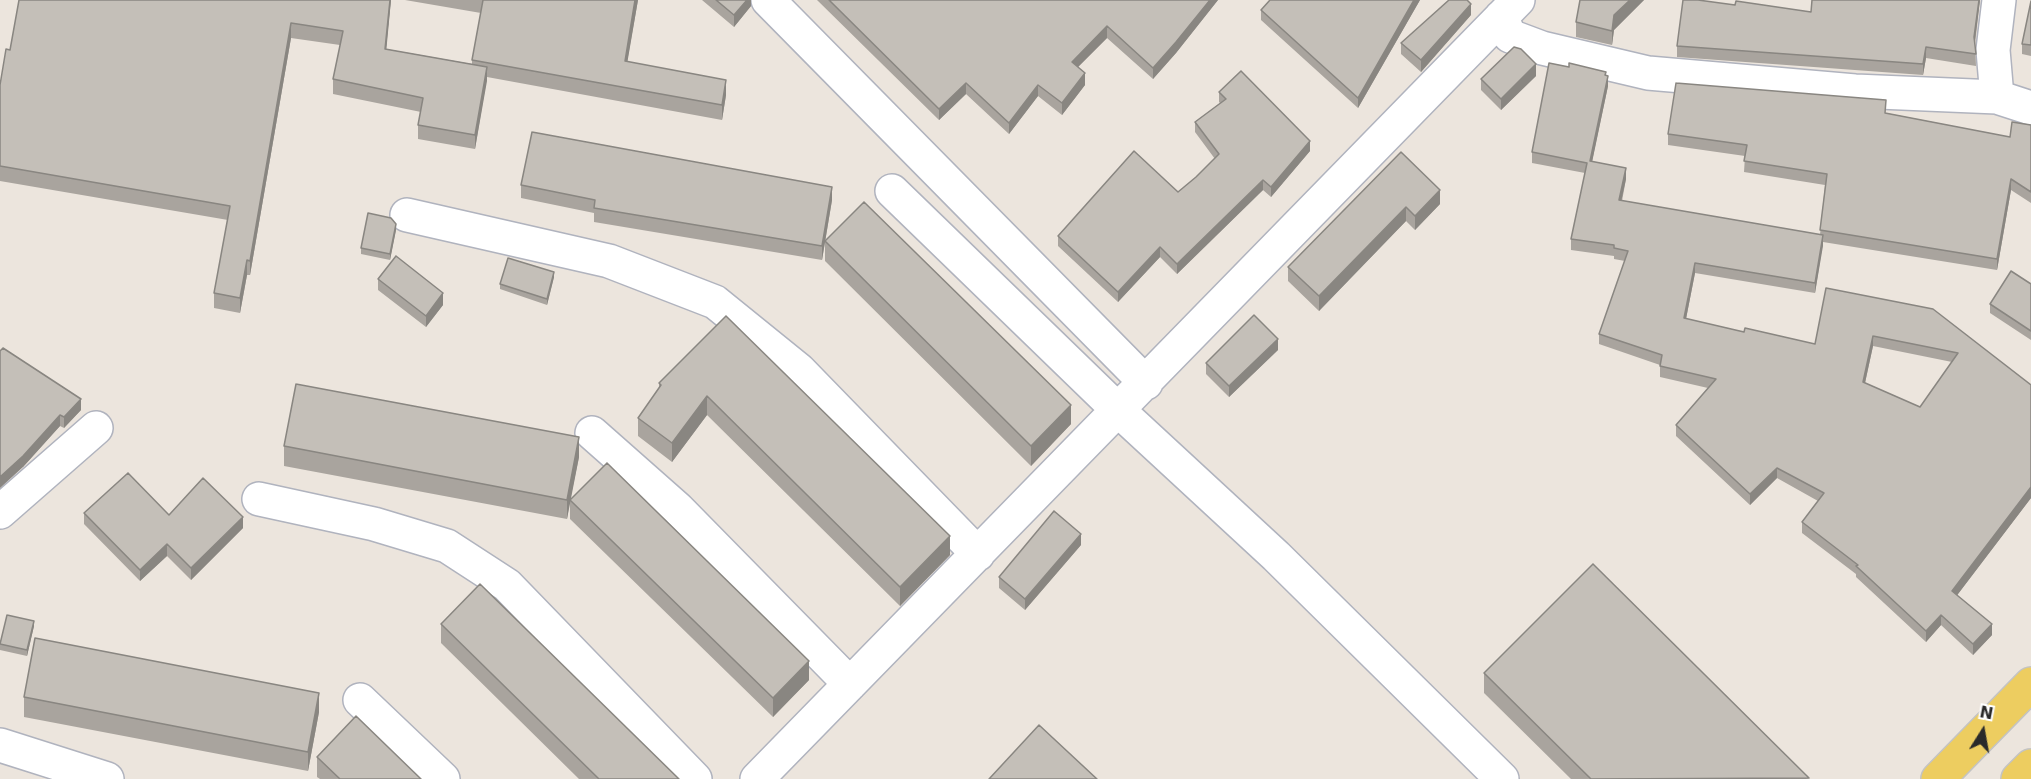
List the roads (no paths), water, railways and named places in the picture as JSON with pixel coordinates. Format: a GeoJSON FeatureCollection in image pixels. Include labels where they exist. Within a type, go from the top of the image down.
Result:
{"type":"FeatureCollection","features":[{"type":"Feature","properties":{"kind":"main road"},"geometry":{"type":"LineString","coordinates":[[1938,779],[2031,684]]}},
{"type":"Feature","properties":{"kind":"main road"},"geometry":{"type":"LineString","coordinates":[[2018,779],[2031,766]]}},
{"type":"Feature","properties":{"kind":"street"},"geometry":{"type":"LineString","coordinates":[[768,0],[1146,383]]}},
{"type":"Feature","properties":{"kind":"street"},"geometry":{"type":"LineString","coordinates":[[1997,97],[1993,50],[1999,0]]}},
{"type":"Feature","properties":{"kind":"street"},"geometry":{"type":"LineString","coordinates":[[757,779],[1510,9]]}},
{"type":"Feature","properties":{"kind":"street"},"geometry":{"type":"LineString","coordinates":[[1510,9],[1510,36],[1532,44],[1648,73],[1855,91],[1997,97],[2031,108]]}},
{"type":"Feature","properties":{"kind":"street"},"geometry":{"type":"LineString","coordinates":[[892,191],[1118,410],[1276,556],[1502,779]]}},
{"type":"Feature","properties":{"kind":"street"},"geometry":{"type":"LineString","coordinates":[[407,215],[609,261],[715,302],[799,370],[978,554]]}},
{"type":"Feature","properties":{"kind":"street"},"geometry":{"type":"LineString","coordinates":[[0,512],[96,429]]}},
{"type":"Feature","properties":{"kind":"street"},"geometry":{"type":"LineString","coordinates":[[592,433],[678,509],[850,684]]}},
{"type":"Feature","properties":{"kind":"street"},"geometry":{"type":"LineString","coordinates":[[259,499],[374,524],[447,546],[507,585],[695,779]]}},
{"type":"Feature","properties":{"kind":"street"},"geometry":{"type":"LineString","coordinates":[[360,700],[443,779]]}},
{"type":"Feature","properties":{"kind":"street"},"geometry":{"type":"LineString","coordinates":[[0,745],[107,779]]}}]}
